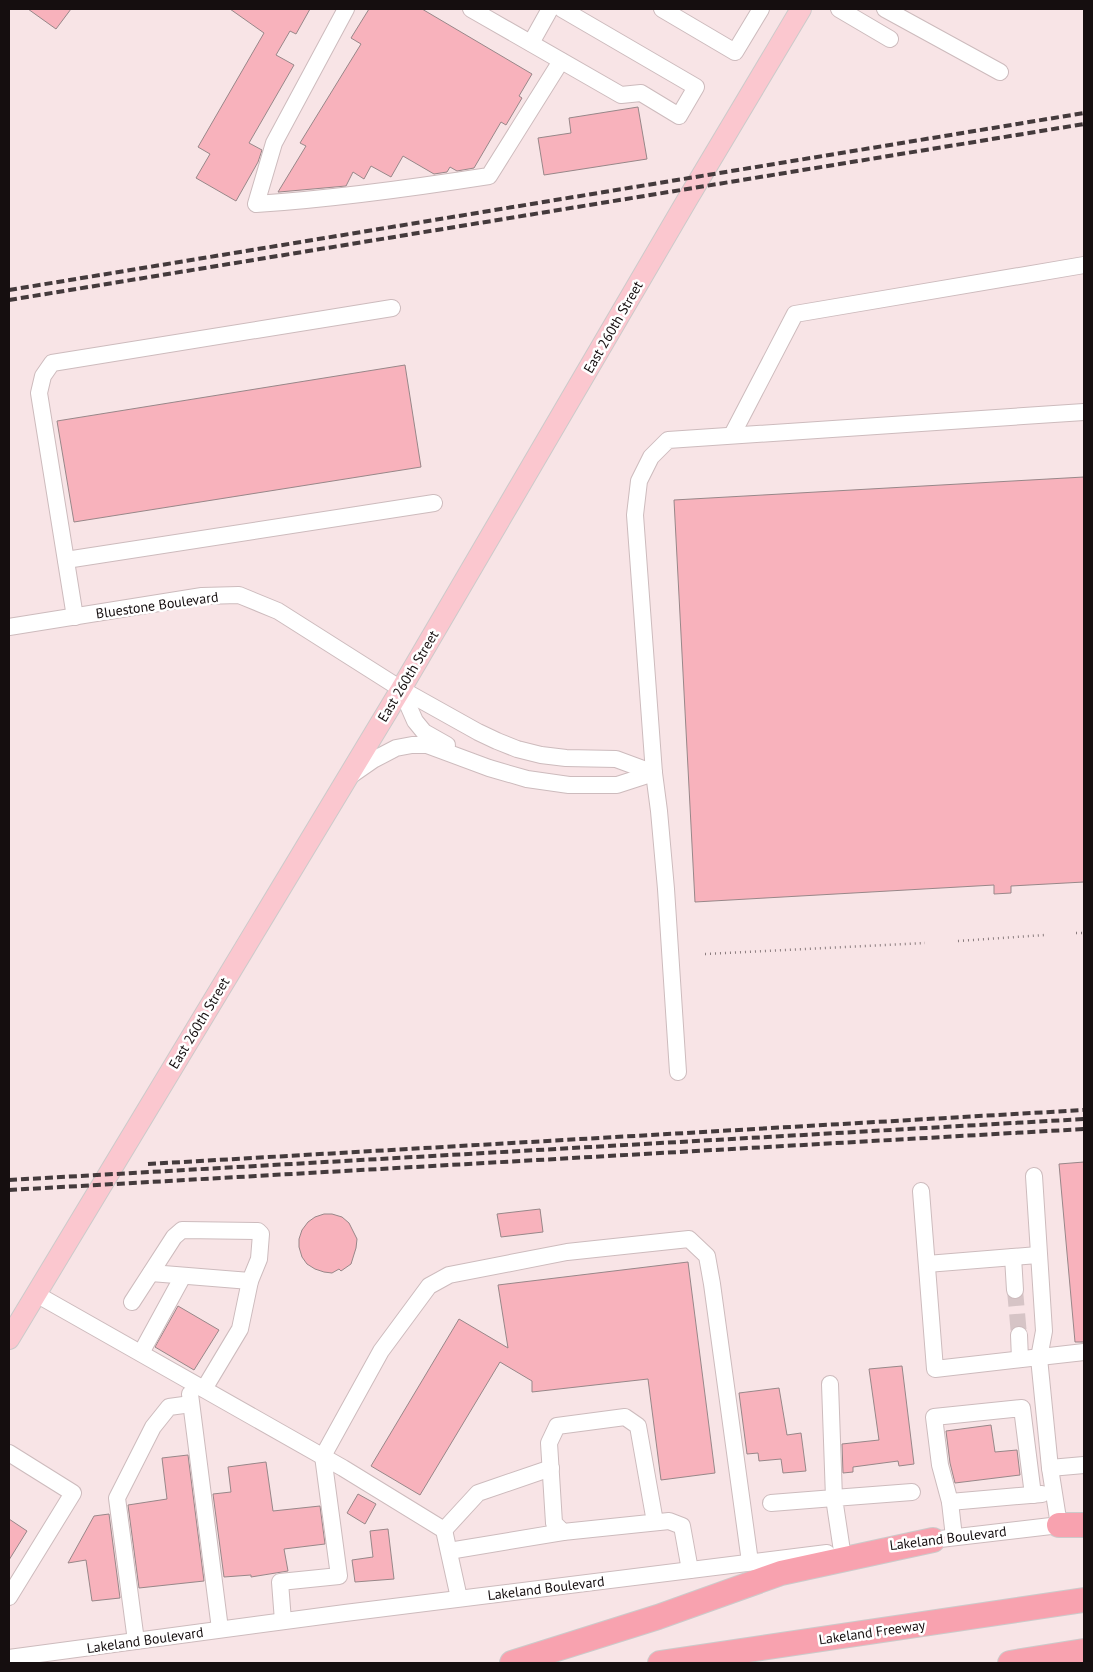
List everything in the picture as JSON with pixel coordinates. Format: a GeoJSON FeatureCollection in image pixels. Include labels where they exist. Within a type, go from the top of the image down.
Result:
{"type":"FeatureCollection","features":[{"type":"Feature","properties":{"kind":"highway"},"geometry":{"type":"LineString","coordinates":[[1059,1525],[1084,1523]]}},
{"type":"Feature","properties":{"kind":"highway"},"geometry":{"type":"LineString","coordinates":[[512,1663],[658,1618],[781,1573],[943,1538]]}},
{"type":"Feature","properties":{"kind":"highway","name":"Lakeland Freeway"},"geometry":{"type":"LineString","coordinates":[[660,1663],[1084,1600]]}},
{"type":"Feature","properties":{"kind":"highway"},"geometry":{"type":"LineString","coordinates":[[1010,1663],[1084,1651]]}},
{"type":"Feature","properties":{"kind":"main road","name":"East 260th Street"},"geometry":{"type":"LineString","coordinates":[[9,1339],[401,689],[677,216],[801,9]]}},
{"type":"Feature","properties":{"kind":"street"},"geometry":{"type":"LineString","coordinates":[[346,9],[274,143],[256,204],[303,201],[489,176],[561,61]]}},
{"type":"Feature","properties":{"kind":"street"},"geometry":{"type":"LineString","coordinates":[[471,9],[620,95],[641,93],[680,116],[696,87],[562,9]]}},
{"type":"Feature","properties":{"kind":"street"},"geometry":{"type":"LineString","coordinates":[[531,43],[550,9]]}},
{"type":"Feature","properties":{"kind":"street"},"geometry":{"type":"LineString","coordinates":[[662,9],[736,52],[755,11]]}},
{"type":"Feature","properties":{"kind":"street"},"geometry":{"type":"LineString","coordinates":[[839,9],[890,39]]}},
{"type":"Feature","properties":{"kind":"street"},"geometry":{"type":"LineString","coordinates":[[885,9],[1000,72]]}},
{"type":"Feature","properties":{"kind":"street"},"geometry":{"type":"LineString","coordinates":[[732,435],[795,314],[1084,265]]}},
{"type":"Feature","properties":{"kind":"street"},"geometry":{"type":"LineString","coordinates":[[75,617],[39,393],[43,376],[52,363],[392,308]]}},
{"type":"Feature","properties":{"kind":"street"},"geometry":{"type":"LineString","coordinates":[[678,1072],[660,811],[654,772],[635,515],[639,481],[651,457],[668,440],[1084,412]]}},
{"type":"Feature","properties":{"kind":"street"},"geometry":{"type":"LineString","coordinates":[[66,560],[434,503]]}},
{"type":"Feature","properties":{"kind":"street","name":"Bluestone Boulevard"},"geometry":{"type":"LineString","coordinates":[[9,627],[202,596],[239,595],[278,611],[401,689],[478,732],[517,749],[541,755],[566,758],[616,759],[654,772]]}},
{"type":"Feature","properties":{"kind":"street"},"geometry":{"type":"LineString","coordinates":[[401,689],[414,721],[424,732],[474,762]]}},
{"type":"Feature","properties":{"kind":"street"},"geometry":{"type":"LineString","coordinates":[[347,777],[396,748],[412,745],[427,745],[489,768],[527,779],[569,785],[617,785],[654,772]]}},
{"type":"Feature","properties":{"kind":"street"},"geometry":{"type":"LineString","coordinates":[[1034,1176],[1044,1332],[1039,1358],[1050,1468],[1059,1525]]}},
{"type":"Feature","properties":{"kind":"street"},"geometry":{"type":"LineString","coordinates":[[921,1191],[936,1369],[1084,1352]]}},
{"type":"Feature","properties":{"kind":"street"},"geometry":{"type":"LineString","coordinates":[[132,1302],[174,1237],[182,1230],[258,1231],[261,1234],[259,1259],[250,1280],[240,1329],[204,1389]]}},
{"type":"Feature","properties":{"kind":"street"},"geometry":{"type":"LineString","coordinates":[[283,1621],[280,1582],[339,1576],[323,1456],[381,1351],[428,1286],[449,1274],[567,1252],[689,1239],[707,1256],[750,1562]]}},
{"type":"Feature","properties":{"kind":"street"},"geometry":{"type":"LineString","coordinates":[[927,1264],[1038,1255]]}},
{"type":"Feature","properties":{"kind":"street"},"geometry":{"type":"LineString","coordinates":[[1013,1257],[1015,1290]]}},
{"type":"Feature","properties":{"kind":"street"},"geometry":{"type":"LineString","coordinates":[[150,1273],[250,1280]]}},
{"type":"Feature","properties":{"kind":"street"},"geometry":{"type":"LineString","coordinates":[[141,1353],[182,1276]]}},
{"type":"Feature","properties":{"kind":"street"},"geometry":{"type":"LineString","coordinates":[[36,1294],[323,1456],[444,1530],[459,1598]]}},
{"type":"Feature","properties":{"kind":"street"},"geometry":{"type":"LineString","coordinates":[[1018,1335],[1020,1360]]}},
{"type":"Feature","properties":{"kind":"street"},"geometry":{"type":"LineString","coordinates":[[188,1380],[220,1630]]}},
{"type":"Feature","properties":{"kind":"street"},"geometry":{"type":"LineString","coordinates":[[830,1384],[834,1498],[842,1551]]}},
{"type":"Feature","properties":{"kind":"street"},"geometry":{"type":"LineString","coordinates":[[136,1641],[117,1498],[153,1427],[169,1407],[191,1404]]}},
{"type":"Feature","properties":{"kind":"street"},"geometry":{"type":"LineString","coordinates":[[943,1538],[950,1502],[940,1464],[934,1417],[1022,1408],[1033,1495]]}},
{"type":"Feature","properties":{"kind":"street"},"geometry":{"type":"LineString","coordinates":[[563,1532],[554,1523],[549,1443],[557,1426],[625,1417],[638,1426],[655,1522]]}},
{"type":"Feature","properties":{"kind":"street"},"geometry":{"type":"LineString","coordinates":[[9,1453],[73,1492],[9,1597]]}},
{"type":"Feature","properties":{"kind":"street"},"geometry":{"type":"LineString","coordinates":[[1050,1468],[1084,1465]]}},
{"type":"Feature","properties":{"kind":"street"},"geometry":{"type":"LineString","coordinates":[[444,1530],[478,1493],[551,1468]]}},
{"type":"Feature","properties":{"kind":"street"},"geometry":{"type":"LineString","coordinates":[[771,1503],[912,1492]]}},
{"type":"Feature","properties":{"kind":"street"},"geometry":{"type":"LineString","coordinates":[[950,1502],[1053,1493]]}},
{"type":"Feature","properties":{"kind":"street"},"geometry":{"type":"LineString","coordinates":[[449,1550],[563,1532],[669,1520],[682,1526],[690,1570]]}},
{"type":"Feature","properties":{"kind":"street","name":"Lakeland Boulevard"},"geometry":{"type":"LineString","coordinates":[[9,1658],[459,1598],[1059,1525]]}},
{"type":"Feature","properties":{"kind":"path"},"geometry":{"type":"LineString","coordinates":[[1076,933],[1084,932]]}},
{"type":"Feature","properties":{"kind":"path"},"geometry":{"type":"LineString","coordinates":[[958,941],[1045,935]]}},
{"type":"Feature","properties":{"kind":"path"},"geometry":{"type":"LineString","coordinates":[[705,954],[925,943]]}},
{"type":"Feature","properties":{"kind":"building"},"geometry":{"type":"Polygon","coordinates":[[[28,9],[71,9],[56,29],[28,9]]]}},
{"type":"Feature","properties":{"kind":"building"},"geometry":{"type":"Polygon","coordinates":[[[230,9],[310,9],[296,34],[290,31],[276,55],[294,65],[249,143],[262,150],[258,162],[236,201],[196,178],[210,154],[198,147],[264,33],[230,9]]]}},
{"type":"Feature","properties":{"kind":"building"},"geometry":{"type":"Polygon","coordinates":[[[369,9],[422,9],[532,74],[519,96],[522,98],[506,125],[501,122],[474,168],[457,171],[450,167],[447,172],[434,174],[403,156],[391,177],[371,166],[364,179],[353,172],[346,186],[278,192],[306,146],[300,143],[361,44],[351,38],[369,9]]]}},
{"type":"Feature","properties":{"kind":"building"},"geometry":{"type":"Polygon","coordinates":[[[638,107],[647,159],[544,175],[538,138],[571,133],[569,118],[638,107]]]}},
{"type":"Feature","properties":{"kind":"building"},"geometry":{"type":"Polygon","coordinates":[[[405,365],[421,467],[74,522],[57,421],[405,365]]]}},
{"type":"Feature","properties":{"kind":"building"},"geometry":{"type":"Polygon","coordinates":[[[1084,477],[1084,882],[1011,886],[1011,893],[994,894],[994,885],[695,902],[674,500],[1084,477]]]}},
{"type":"Feature","properties":{"kind":"building"},"geometry":{"type":"Polygon","coordinates":[[[1084,1162],[1084,1342],[1075,1342],[1059,1164],[1084,1162]]]}},
{"type":"Feature","properties":{"kind":"building"},"geometry":{"type":"Polygon","coordinates":[[[540,1209],[543,1232],[501,1237],[497,1214],[540,1209]]]}},
{"type":"Feature","properties":{"kind":"building"},"geometry":{"type":"Polygon","coordinates":[[[324,1214],[342,1217],[349,1223],[357,1239],[351,1264],[341,1271],[339,1269],[332,1273],[315,1269],[307,1264],[302,1257],[299,1247],[302,1230],[308,1222],[324,1214]]]}},
{"type":"Feature","properties":{"kind":"building"},"geometry":{"type":"Polygon","coordinates":[[[688,1262],[715,1473],[661,1480],[648,1379],[532,1392],[532,1381],[500,1362],[420,1495],[371,1466],[459,1319],[508,1348],[498,1285],[688,1262]]]}},
{"type":"Feature","properties":{"kind":"building"},"geometry":{"type":"Polygon","coordinates":[[[178,1306],[219,1330],[194,1370],[155,1347],[178,1306]]]}},
{"type":"Feature","properties":{"kind":"building"},"geometry":{"type":"Polygon","coordinates":[[[902,1366],[914,1464],[899,1466],[898,1461],[853,1467],[853,1472],[843,1473],[842,1444],[879,1440],[869,1369],[902,1366]]]}},
{"type":"Feature","properties":{"kind":"building"},"geometry":{"type":"Polygon","coordinates":[[[779,1388],[787,1435],[801,1433],[806,1471],[783,1473],[781,1459],[759,1461],[758,1453],[747,1454],[739,1393],[779,1388]]]}},
{"type":"Feature","properties":{"kind":"building"},"geometry":{"type":"Polygon","coordinates":[[[991,1425],[995,1452],[1017,1450],[1020,1475],[955,1483],[950,1463],[946,1431],[991,1425]]]}},
{"type":"Feature","properties":{"kind":"building"},"geometry":{"type":"Polygon","coordinates":[[[188,1455],[204,1581],[139,1588],[128,1505],[167,1499],[162,1458],[188,1455]]]}},
{"type":"Feature","properties":{"kind":"building"},"geometry":{"type":"Polygon","coordinates":[[[266,1462],[273,1511],[320,1506],[325,1544],[284,1549],[288,1571],[251,1577],[251,1575],[224,1577],[213,1494],[231,1492],[228,1467],[266,1462]]]}},
{"type":"Feature","properties":{"kind":"building"},"geometry":{"type":"Polygon","coordinates":[[[358,1494],[376,1504],[365,1524],[347,1513],[358,1494]]]}},
{"type":"Feature","properties":{"kind":"building"},"geometry":{"type":"Polygon","coordinates":[[[109,1514],[120,1598],[92,1601],[86,1560],[68,1563],[94,1516],[109,1514]]]}},
{"type":"Feature","properties":{"kind":"building"},"geometry":{"type":"Polygon","coordinates":[[[9,1519],[27,1531],[9,1560],[9,1519]]]}},
{"type":"Feature","properties":{"kind":"building"},"geometry":{"type":"Polygon","coordinates":[[[388,1529],[394,1579],[355,1582],[352,1560],[373,1557],[370,1531],[388,1529]]]}},
{"type":"Feature","properties":{"kind":"tunnel"},"geometry":{"type":"LineString","coordinates":[[1015,1290],[1019,1335]]}},
{"type":"Feature","properties":{"kind":"railway"},"geometry":{"type":"LineString","coordinates":[[9,290],[1084,113]]}},
{"type":"Feature","properties":{"kind":"railway"},"geometry":{"type":"LineString","coordinates":[[9,300],[1084,124]]}},
{"type":"Feature","properties":{"kind":"railway"},"geometry":{"type":"LineString","coordinates":[[148,1164],[1084,1110]]}},
{"type":"Feature","properties":{"kind":"railway"},"geometry":{"type":"LineString","coordinates":[[9,1180],[1084,1119]]}},
{"type":"Feature","properties":{"kind":"railway"},"geometry":{"type":"LineString","coordinates":[[9,1190],[1084,1129]]}}]}
